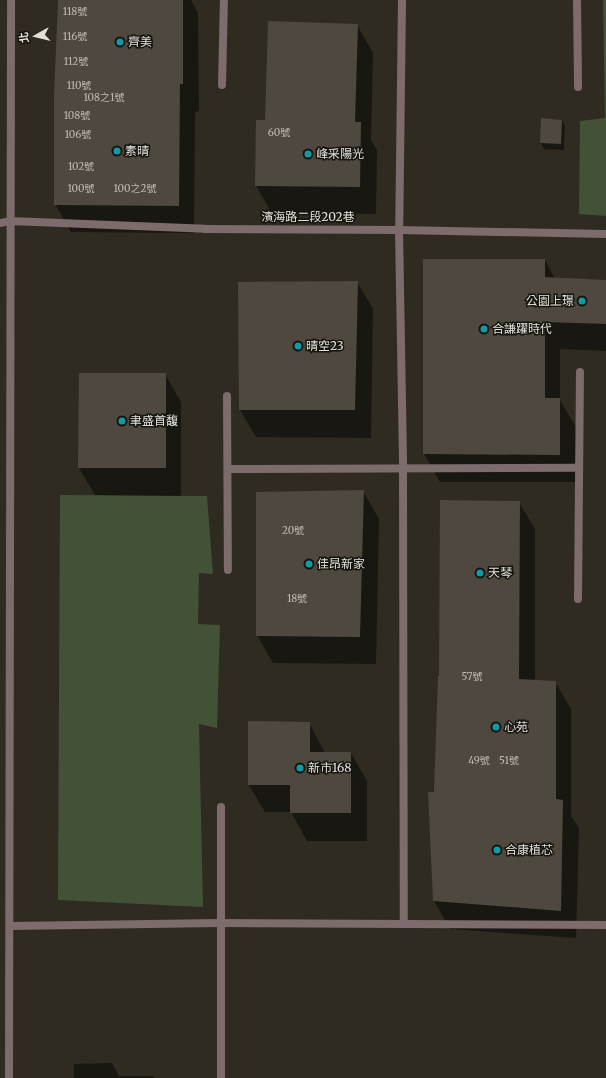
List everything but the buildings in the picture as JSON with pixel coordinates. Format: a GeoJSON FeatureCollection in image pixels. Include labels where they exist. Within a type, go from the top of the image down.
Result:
{"type":"FeatureCollection","features":[{"type":"Feature","properties":{"kind":"street"},"geometry":{"type":"LineString","coordinates":[[9,1078],[11,0]]}},
{"type":"Feature","properties":{"kind":"street"},"geometry":{"type":"LineString","coordinates":[[222,84],[224,0]]}},
{"type":"Feature","properties":{"kind":"street"},"geometry":{"type":"LineString","coordinates":[[402,0],[399,230],[403,468],[404,924]]}},
{"type":"Feature","properties":{"kind":"street"},"geometry":{"type":"LineString","coordinates":[[577,0],[578,87]]}},
{"type":"Feature","properties":{"kind":"street","name":"濱海路二段202巷"},"geometry":{"type":"LineString","coordinates":[[0,223],[10,221],[205,229],[399,230],[606,234]]}},
{"type":"Feature","properties":{"kind":"street"},"geometry":{"type":"LineString","coordinates":[[578,598],[580,372]]}},
{"type":"Feature","properties":{"kind":"street"},"geometry":{"type":"LineString","coordinates":[[227,396],[228,570]]}},
{"type":"Feature","properties":{"kind":"street"},"geometry":{"type":"LineString","coordinates":[[228,468],[580,468]]}},
{"type":"Feature","properties":{"kind":"street"},"geometry":{"type":"LineString","coordinates":[[221,807],[221,1078]]}},
{"type":"Feature","properties":{"kind":"street"},"geometry":{"type":"LineString","coordinates":[[10,926],[220,923],[606,925]]}},
{"type":"Feature","properties":{"kind":"green space"},"geometry":{"type":"Polygon","coordinates":[[[603,0],[606,0],[606,216],[579,214],[580,121],[605,118],[603,0]]]}},
{"type":"Feature","properties":{"kind":"green space"},"geometry":{"type":"Polygon","coordinates":[[[60,495],[207,496],[213,574],[199,573],[198,624],[220,625],[217,728],[199,724],[203,907],[58,900],[60,495]]]}},
{"type":"Feature","properties":{"kind":"place","name":"齊美"},"geometry":{"type":"Point","coordinates":[120,42]}},
{"type":"Feature","properties":{"kind":"place","name":"素晴"},"geometry":{"type":"Point","coordinates":[117,151]}},
{"type":"Feature","properties":{"kind":"place","name":"峰采陽光"},"geometry":{"type":"Point","coordinates":[308,154]}},
{"type":"Feature","properties":{"kind":"place","name":"公園上璟"},"geometry":{"type":"Point","coordinates":[582,301]}},
{"type":"Feature","properties":{"kind":"place","name":"合謙躍時代"},"geometry":{"type":"Point","coordinates":[484,329]}},
{"type":"Feature","properties":{"kind":"place","name":"晴空23"},"geometry":{"type":"Point","coordinates":[298,346]}},
{"type":"Feature","properties":{"kind":"place","name":"聿盛首馥"},"geometry":{"type":"Point","coordinates":[122,421]}},
{"type":"Feature","properties":{"kind":"place","name":"佳昂新家"},"geometry":{"type":"Point","coordinates":[309,564]}},
{"type":"Feature","properties":{"kind":"place","name":"天琴"},"geometry":{"type":"Point","coordinates":[480,573]}},
{"type":"Feature","properties":{"kind":"place","name":"心苑"},"geometry":{"type":"Point","coordinates":[496,727]}},
{"type":"Feature","properties":{"kind":"place","name":"新市168"},"geometry":{"type":"Point","coordinates":[300,768]}},
{"type":"Feature","properties":{"kind":"place","name":"合康植芯"},"geometry":{"type":"Point","coordinates":[497,850]}}]}
